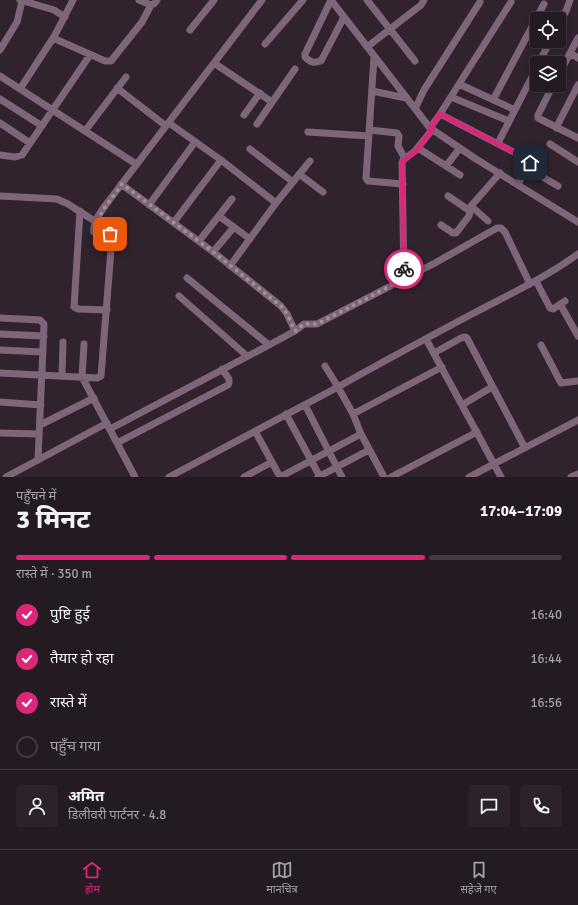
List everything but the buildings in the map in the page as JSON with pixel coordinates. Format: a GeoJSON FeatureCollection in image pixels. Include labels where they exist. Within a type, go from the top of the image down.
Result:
{"type":"FeatureCollection","features":[{"type":"Feature","properties":{"kind":"street"},"geometry":{"type":"LineString","coordinates":[[0,50],[17,22],[21,0],[54,10],[64,17]]}},
{"type":"Feature","properties":{"kind":"street"},"geometry":{"type":"LineString","coordinates":[[20,89],[53,38],[73,0]]}},
{"type":"Feature","properties":{"kind":"street"},"geometry":{"type":"LineString","coordinates":[[53,38],[104,61],[111,61],[142,22],[154,2],[140,0]]}},
{"type":"Feature","properties":{"kind":"street"},"geometry":{"type":"LineString","coordinates":[[190,30],[214,0]]}},
{"type":"Feature","properties":{"kind":"street"},"geometry":{"type":"LineString","coordinates":[[0,373],[97,378],[101,376],[112,237],[110,234],[94,232],[96,222],[136,164],[262,0]]}},
{"type":"Feature","properties":{"kind":"street"},"geometry":{"type":"LineString","coordinates":[[265,44],[303,0]]}},
{"type":"Feature","properties":{"kind":"street"},"geometry":{"type":"LineString","coordinates":[[344,17],[321,61],[315,63],[308,60],[305,57],[305,54],[331,0],[431,129],[578,222]]}},
{"type":"Feature","properties":{"kind":"street"},"geometry":{"type":"LineString","coordinates":[[367,0],[415,61]]}},
{"type":"Feature","properties":{"kind":"street"},"geometry":{"type":"LineString","coordinates":[[367,47],[421,5],[424,0]]}},
{"type":"Feature","properties":{"kind":"street"},"geometry":{"type":"LineString","coordinates":[[565,12],[570,0]]}},
{"type":"Feature","properties":{"kind":"street"},"geometry":{"type":"LineString","coordinates":[[415,109],[424,90],[480,2]]}},
{"type":"Feature","properties":{"kind":"street"},"geometry":{"type":"LineString","coordinates":[[404,279],[402,163],[418,148],[431,129],[511,2]]}},
{"type":"Feature","properties":{"kind":"street"},"geometry":{"type":"LineString","coordinates":[[493,100],[544,4]]}},
{"type":"Feature","properties":{"kind":"street"},"geometry":{"type":"LineString","coordinates":[[566,61],[578,38]]}},
{"type":"Feature","properties":{"kind":"street"},"geometry":{"type":"LineString","coordinates":[[570,53],[578,58]]}},
{"type":"Feature","properties":{"kind":"street"},"geometry":{"type":"LineString","coordinates":[[0,156],[20,156],[90,55]]}},
{"type":"Feature","properties":{"kind":"street"},"geometry":{"type":"LineString","coordinates":[[374,56],[366,175],[367,180],[403,184]]}},
{"type":"Feature","properties":{"kind":"street"},"geometry":{"type":"LineString","coordinates":[[214,63],[272,102]]}},
{"type":"Feature","properties":{"kind":"street"},"geometry":{"type":"LineString","coordinates":[[257,124],[295,69]]}},
{"type":"Feature","properties":{"kind":"street"},"geometry":{"type":"LineString","coordinates":[[0,76],[136,164]]}},
{"type":"Feature","properties":{"kind":"street"},"geometry":{"type":"LineString","coordinates":[[85,131],[126,77]]}},
{"type":"Feature","properties":{"kind":"street"},"geometry":{"type":"LineString","coordinates":[[498,144],[530,81]]}},
{"type":"Feature","properties":{"kind":"street"},"geometry":{"type":"LineString","coordinates":[[459,84],[515,110]]}},
{"type":"Feature","properties":{"kind":"street"},"geometry":{"type":"LineString","coordinates":[[556,128],[578,85]]}},
{"type":"Feature","properties":{"kind":"street"},"geometry":{"type":"LineString","coordinates":[[117,88],[221,160],[276,203]]}},
{"type":"Feature","properties":{"kind":"street"},"geometry":{"type":"LineString","coordinates":[[372,91],[406,98]]}},
{"type":"Feature","properties":{"kind":"street"},"geometry":{"type":"LineString","coordinates":[[549,92],[537,116],[539,119],[556,128],[578,137]]}},
{"type":"Feature","properties":{"kind":"street"},"geometry":{"type":"LineString","coordinates":[[244,115],[260,93]]}},
{"type":"Feature","properties":{"kind":"street"},"geometry":{"type":"LineString","coordinates":[[451,97],[509,121]]}},
{"type":"Feature","properties":{"kind":"street"},"geometry":{"type":"LineString","coordinates":[[0,99],[42,126]]}},
{"type":"Feature","properties":{"kind":"street"},"geometry":{"type":"LineString","coordinates":[[440,114],[529,160],[530,163],[528,168],[518,184]]}},
{"type":"Feature","properties":{"kind":"street"},"geometry":{"type":"LineString","coordinates":[[0,123],[30,143]]}},
{"type":"Feature","properties":{"kind":"street"},"geometry":{"type":"LineString","coordinates":[[308,132],[397,133],[399,136],[398,146],[405,159]]}},
{"type":"Feature","properties":{"kind":"street"},"geometry":{"type":"LineString","coordinates":[[149,205],[195,142]]}},
{"type":"Feature","properties":{"kind":"street"},"geometry":{"type":"LineString","coordinates":[[550,144],[577,160]]}},
{"type":"Feature","properties":{"kind":"street"},"geometry":{"type":"LineString","coordinates":[[418,148],[460,175]]}},
{"type":"Feature","properties":{"kind":"street"},"geometry":{"type":"LineString","coordinates":[[446,166],[460,148]]}},
{"type":"Feature","properties":{"kind":"street"},"geometry":{"type":"LineString","coordinates":[[250,149],[293,182]]}},
{"type":"Feature","properties":{"kind":"street"},"geometry":{"type":"LineString","coordinates":[[174,222],[221,160]]}},
{"type":"Feature","properties":{"kind":"street"},"geometry":{"type":"LineString","coordinates":[[230,266],[276,203],[310,161]]}},
{"type":"Feature","properties":{"kind":"street"},"geometry":{"type":"LineString","coordinates":[[528,168],[558,186]]}},
{"type":"Feature","properties":{"kind":"street"},"geometry":{"type":"LineString","coordinates":[[441,225],[453,233],[456,233],[469,216],[471,209],[500,173]]}},
{"type":"Feature","properties":{"kind":"street"},"geometry":{"type":"LineString","coordinates":[[299,174],[323,192]]}},
{"type":"Feature","properties":{"kind":"street"},"geometry":{"type":"LineString","coordinates":[[122,184],[214,252],[281,306],[287,314],[295,331]]}},
{"type":"Feature","properties":{"kind":"street"},"geometry":{"type":"LineString","coordinates":[[0,196],[57,199],[80,211],[96,222]]}},
{"type":"Feature","properties":{"kind":"street"},"geometry":{"type":"LineString","coordinates":[[448,196],[488,221]]}},
{"type":"Feature","properties":{"kind":"street"},"geometry":{"type":"LineString","coordinates":[[199,241],[232,199]]}},
{"type":"Feature","properties":{"kind":"street"},"geometry":{"type":"LineString","coordinates":[[80,211],[74,307],[78,309],[107,310]]}},
{"type":"Feature","properties":{"kind":"street"},"geometry":{"type":"LineString","coordinates":[[219,216],[250,239]]}},
{"type":"Feature","properties":{"kind":"street"},"geometry":{"type":"LineString","coordinates":[[214,252],[234,227]]}},
{"type":"Feature","properties":{"kind":"street"},"geometry":{"type":"LineString","coordinates":[[6,477],[270,345],[295,331],[304,324],[317,324],[499,228],[505,232],[533,282],[550,308],[553,309],[563,302],[578,336]]}},
{"type":"Feature","properties":{"kind":"street"},"geometry":{"type":"LineString","coordinates":[[169,477],[559,268],[578,254]]}},
{"type":"Feature","properties":{"kind":"street"},"geometry":{"type":"LineString","coordinates":[[187,278],[270,345]]}},
{"type":"Feature","properties":{"kind":"street"},"geometry":{"type":"LineString","coordinates":[[179,296],[247,356]]}},
{"type":"Feature","properties":{"kind":"street"},"geometry":{"type":"LineString","coordinates":[[0,318],[42,321],[44,324],[38,460]]}},
{"type":"Feature","properties":{"kind":"street"},"geometry":{"type":"LineString","coordinates":[[0,334],[44,336]]}},
{"type":"Feature","properties":{"kind":"street"},"geometry":{"type":"LineString","coordinates":[[434,353],[461,338],[465,337],[468,340],[524,448]]}},
{"type":"Feature","properties":{"kind":"street"},"geometry":{"type":"LineString","coordinates":[[426,338],[501,477]]}},
{"type":"Feature","properties":{"kind":"street"},"geometry":{"type":"LineString","coordinates":[[62,376],[63,342]]}},
{"type":"Feature","properties":{"kind":"street"},"geometry":{"type":"LineString","coordinates":[[84,344],[82,377],[135,477]]}},
{"type":"Feature","properties":{"kind":"street"},"geometry":{"type":"LineString","coordinates":[[541,346],[561,383],[578,381]]}},
{"type":"Feature","properties":{"kind":"street"},"geometry":{"type":"LineString","coordinates":[[0,350],[43,352]]}},
{"type":"Feature","properties":{"kind":"street"},"geometry":{"type":"LineString","coordinates":[[325,366],[353,414],[361,434],[384,477]]}},
{"type":"Feature","properties":{"kind":"street"},"geometry":{"type":"LineString","coordinates":[[353,414],[442,367]]}},
{"type":"Feature","properties":{"kind":"street"},"geometry":{"type":"LineString","coordinates":[[117,443],[228,385],[229,379],[222,369]]}},
{"type":"Feature","properties":{"kind":"street"},"geometry":{"type":"LineString","coordinates":[[462,405],[492,387]]}},
{"type":"Feature","properties":{"kind":"street"},"geometry":{"type":"LineString","coordinates":[[40,425],[94,398]]}},
{"type":"Feature","properties":{"kind":"street"},"geometry":{"type":"LineString","coordinates":[[0,402],[41,405]]}},
{"type":"Feature","properties":{"kind":"street"},"geometry":{"type":"LineString","coordinates":[[305,404],[342,477]]}},
{"type":"Feature","properties":{"kind":"street"},"geometry":{"type":"LineString","coordinates":[[286,414],[319,477],[369,450]]}},
{"type":"Feature","properties":{"kind":"street"},"geometry":{"type":"LineString","coordinates":[[469,477],[578,420]]}},
{"type":"Feature","properties":{"kind":"street"},"geometry":{"type":"LineString","coordinates":[[255,431],[280,477],[361,434]]}},
{"type":"Feature","properties":{"kind":"street"},"geometry":{"type":"LineString","coordinates":[[391,477],[477,432]]}},
{"type":"Feature","properties":{"kind":"street"},"geometry":{"type":"LineString","coordinates":[[0,433],[39,434]]}},
{"type":"Feature","properties":{"kind":"street"},"geometry":{"type":"LineString","coordinates":[[244,477],[272,462]]}},
{"type":"Feature","properties":{"kind":"street"},"geometry":{"type":"LineString","coordinates":[[571,477],[578,474]]}},
{"type":"Feature","properties":{"kind":"way so far"},"geometry":{"type":"LineString","coordinates":[[110,234],[97,234],[93,230],[103,210],[122,184],[212,251],[281,306],[292,322],[295,331],[304,324],[317,324],[404,279],[404,269]]}},
{"type":"Feature","properties":{"kind":"route"},"geometry":{"type":"LineString","coordinates":[[404,269],[402,162],[416,151],[432,130],[430,128],[440,114],[529,160],[530,163]]}}]}
